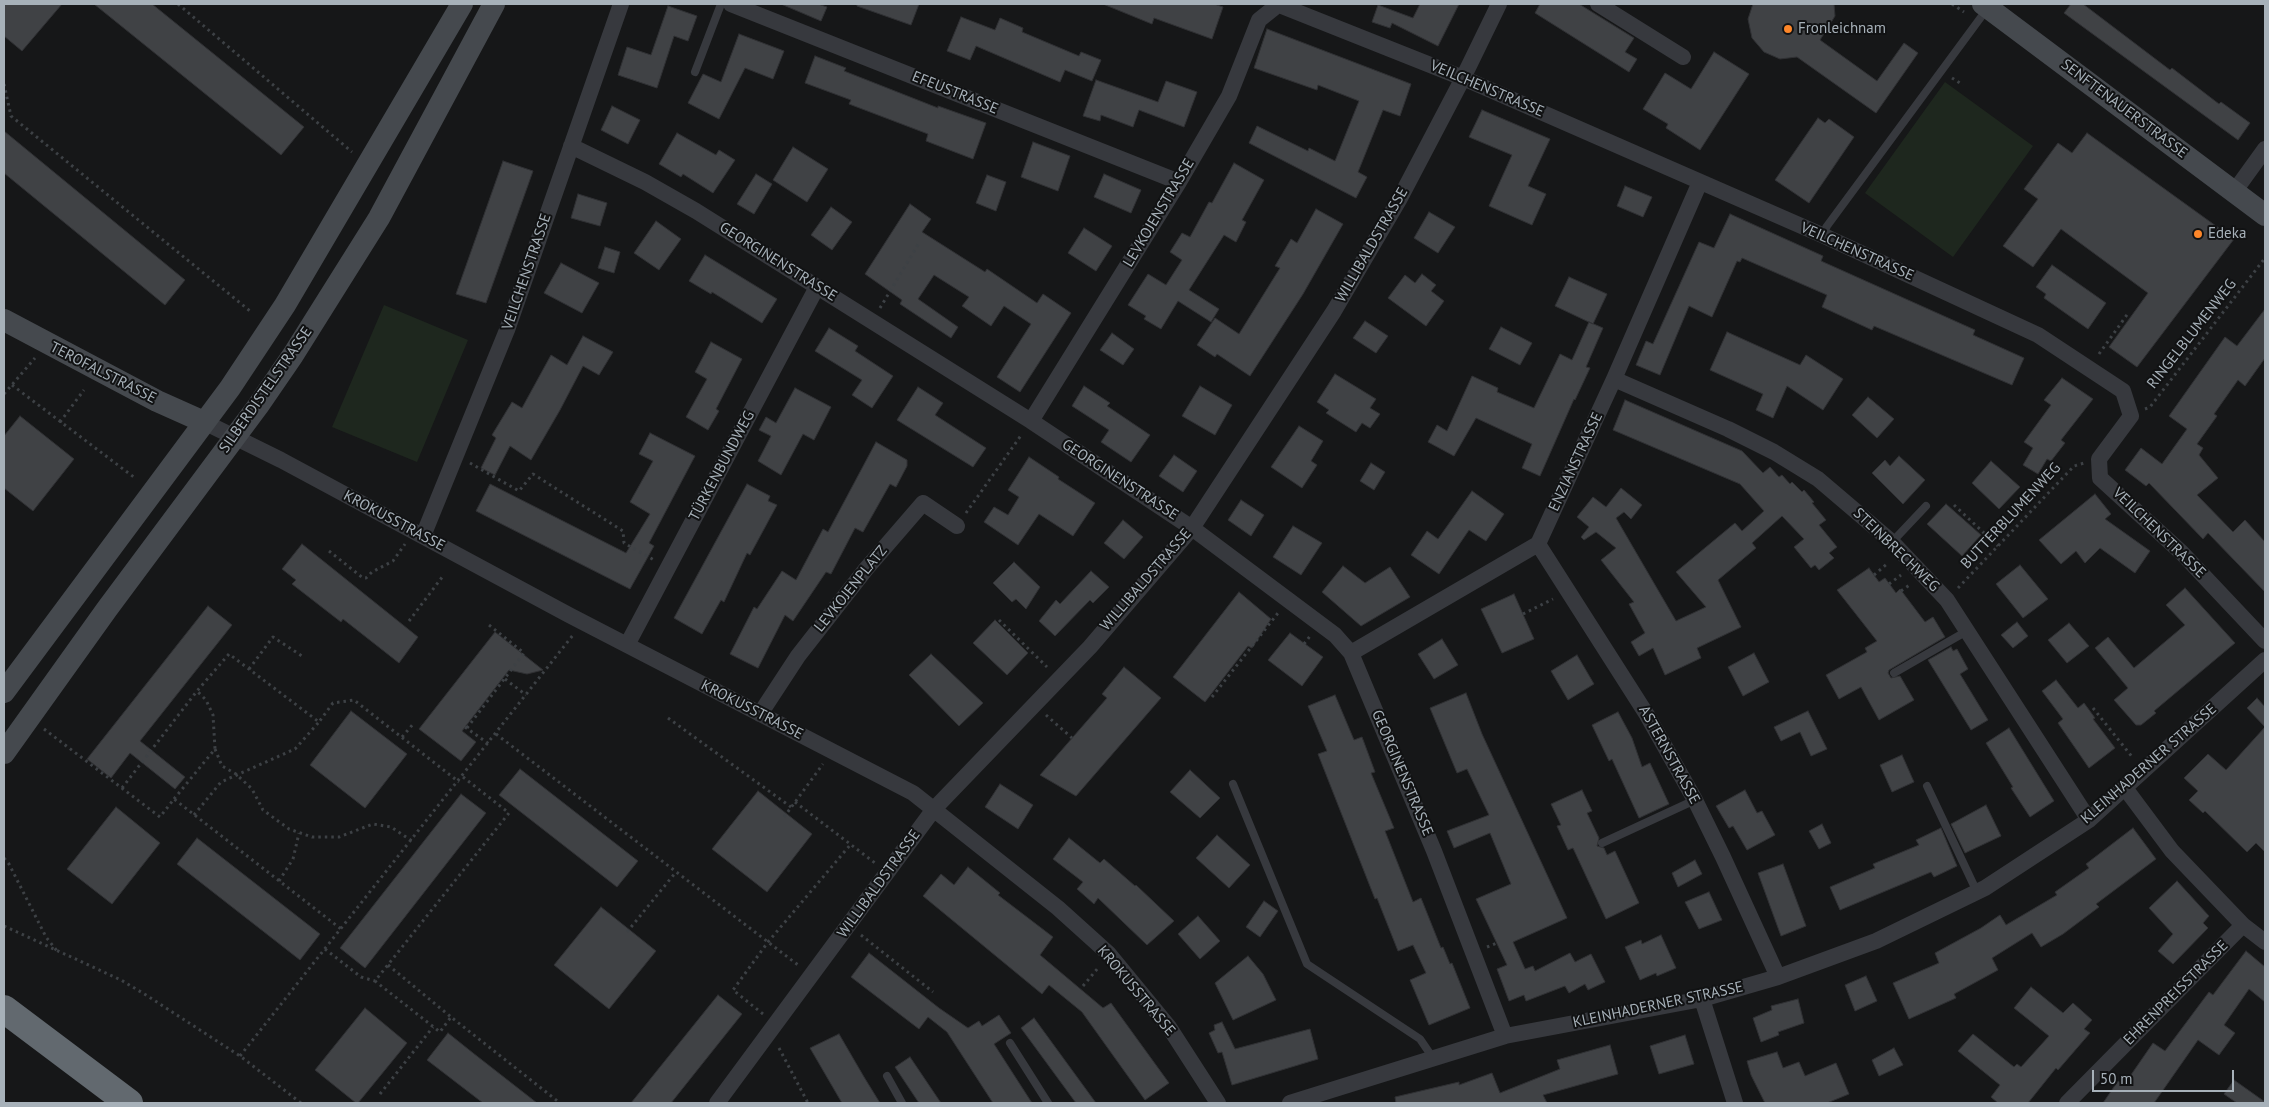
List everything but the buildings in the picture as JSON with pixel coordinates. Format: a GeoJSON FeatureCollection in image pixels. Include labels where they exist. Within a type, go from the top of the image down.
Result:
{"type":"FeatureCollection","features":[{"type":"Feature","properties":{"kind":"highway"},"geometry":{"type":"LineString","coordinates":[[4,1009],[129,1103]]}},
{"type":"Feature","properties":{"kind":"street","name":"SILBERDISTELSTRASSE"},"geometry":{"type":"LineString","coordinates":[[4,692],[230,388],[285,306],[462,4]]}},
{"type":"Feature","properties":{"kind":"street","name":"SILBERDISTELSTRASSE"},"geometry":{"type":"LineString","coordinates":[[4,754],[107,609],[288,362],[379,218],[494,4]]}},
{"type":"Feature","properties":{"kind":"street","name":"VEILCHENSTRASSE"},"geometry":{"type":"LineString","coordinates":[[418,533],[457,455],[506,330],[621,4]]}},
{"type":"Feature","properties":{"kind":"street","name":"EFEUSTRASSE"},"geometry":{"type":"LineString","coordinates":[[730,4],[1179,182]]}},
{"type":"Feature","properties":{"kind":"street","name":"VEILCHENSTRASSE"},"geometry":{"type":"LineString","coordinates":[[1278,4],[1464,78],[1822,235],[2038,335],[2123,391],[2131,416]]}},
{"type":"Feature","properties":{"kind":"street","name":"LEVKOJENSTRASSE"},"geometry":{"type":"LineString","coordinates":[[1031,421],[1179,182],[1229,96],[1259,20],[1278,4]]}},
{"type":"Feature","properties":{"kind":"street","name":"WILLIBALDSTRASSE"},"geometry":{"type":"LineString","coordinates":[[717,1103],[934,809],[1090,647],[1192,528],[1334,312],[1399,200],[1464,78],[1499,4]]}},
{"type":"Feature","properties":{"kind":"street"},"geometry":{"type":"LineString","coordinates":[[1598,4],[1683,57]]}},
{"type":"Feature","properties":{"kind":"street","name":"SENFTENAUERSTRASSE"},"geometry":{"type":"LineString","coordinates":[[1985,6],[2265,215]]}},
{"type":"Feature","properties":{"kind":"street","name":"GEORGINENSTRASSE"},"geometry":{"type":"LineString","coordinates":[[571,146],[646,182],[696,211],[1031,421],[1192,528],[1335,635],[1352,653],[1434,850],[1505,1036]]}},
{"type":"Feature","properties":{"kind":"street"},"geometry":{"type":"LineString","coordinates":[[2234,192],[2265,149]]}},
{"type":"Feature","properties":{"kind":"street","name":"ENZIANSTRASSE"},"geometry":{"type":"LineString","coordinates":[[1538,544],[1614,380],[1700,182]]}},
{"type":"Feature","properties":{"kind":"street","name":"TÜRKENBUNDWEG"},"geometry":{"type":"LineString","coordinates":[[627,645],[817,287]]}},
{"type":"Feature","properties":{"kind":"street","name":"TEROFALSTRASSE"},"geometry":{"type":"LineString","coordinates":[[4,320],[158,401],[204,422]]}},
{"type":"Feature","properties":{"kind":"street","name":"STEINBRECHWEG"},"geometry":{"type":"LineString","coordinates":[[1614,380],[1728,429],[1774,452],[1818,479],[1892,542],[1947,600],[2088,820]]}},
{"type":"Feature","properties":{"kind":"street"},"geometry":{"type":"LineString","coordinates":[[2099,459],[2131,416]]}},
{"type":"Feature","properties":{"kind":"street","name":"KROKUSSTRASSE"},"geometry":{"type":"LineString","coordinates":[[204,422],[235,436],[583,622],[913,793],[1058,908],[1109,954],[1169,1027],[1218,1103]]}},
{"type":"Feature","properties":{"kind":"street","name":"VEILCHENSTRASSE"},"geometry":{"type":"LineString","coordinates":[[2099,459],[2100,478],[2182,553],[2265,641]]}},
{"type":"Feature","properties":{"kind":"street","name":"LEVKOJENPLATZ"},"geometry":{"type":"LineString","coordinates":[[760,714],[798,656],[866,569],[923,502],[957,526]]}},
{"type":"Feature","properties":{"kind":"street"},"geometry":{"type":"LineString","coordinates":[[1352,653],[1538,544]]}},
{"type":"Feature","properties":{"kind":"street","name":"ASTERNSTRASSE"},"geometry":{"type":"LineString","coordinates":[[1538,544],[1647,715],[1695,800],[1778,977]]}},
{"type":"Feature","properties":{"kind":"street","name":"KLEINHADERNER STRASSE"},"geometry":{"type":"LineString","coordinates":[[1290,1103],[1505,1036],[1702,999],[1778,977],[1876,941],[1977,892],[2088,820],[2265,660]]}},
{"type":"Feature","properties":{"kind":"street"},"geometry":{"type":"LineString","coordinates":[[2125,788],[2172,851],[2243,925],[2265,942]]}},
{"type":"Feature","properties":{"kind":"street","name":"EHRENPREISSTRASSE"},"geometry":{"type":"LineString","coordinates":[[2068,1103],[2243,925]]}},
{"type":"Feature","properties":{"kind":"street"},"geometry":{"type":"LineString","coordinates":[[1702,999],[1735,1103]]}},
{"type":"Feature","properties":{"kind":"lane"},"geometry":{"type":"LineString","coordinates":[[695,72],[721,4]]}},
{"type":"Feature","properties":{"kind":"lane"},"geometry":{"type":"LineString","coordinates":[[1822,235],[1985,6]]}},
{"type":"Feature","properties":{"kind":"lane"},"geometry":{"type":"LineString","coordinates":[[1892,542],[1926,506]]}},
{"type":"Feature","properties":{"kind":"lane"},"geometry":{"type":"LineString","coordinates":[[1894,674],[1967,631]]}},
{"type":"Feature","properties":{"kind":"lane"},"geometry":{"type":"LineString","coordinates":[[1233,784],[1306,964],[1420,1039],[1434,1058]]}},
{"type":"Feature","properties":{"kind":"lane"},"geometry":{"type":"LineString","coordinates":[[1927,786],[1977,892]]}},
{"type":"Feature","properties":{"kind":"lane"},"geometry":{"type":"LineString","coordinates":[[1602,843],[1695,800]]}},
{"type":"Feature","properties":{"kind":"lane"},"geometry":{"type":"LineString","coordinates":[[1010,1043],[1048,1103]]}},
{"type":"Feature","properties":{"kind":"lane"},"geometry":{"type":"LineString","coordinates":[[887,1076],[902,1103]]}},
{"type":"Feature","properties":{"kind":"path"},"geometry":{"type":"LineString","coordinates":[[178,4],[352,152]]}},
{"type":"Feature","properties":{"kind":"path"},"geometry":{"type":"LineString","coordinates":[[4,84],[11,116],[250,311]]}},
{"type":"Feature","properties":{"kind":"path"},"geometry":{"type":"LineString","coordinates":[[872,321],[919,243]]}},
{"type":"Feature","properties":{"kind":"path","name":"RINGELBLUMENWEG"},"geometry":{"type":"LineString","coordinates":[[2131,416],[2150,407],[2265,258]]}},
{"type":"Feature","properties":{"kind":"path"},"geometry":{"type":"LineString","coordinates":[[2096,358],[2129,312]]}},
{"type":"Feature","properties":{"kind":"path"},"geometry":{"type":"LineString","coordinates":[[4,394],[32,363],[45,342]]}},
{"type":"Feature","properties":{"kind":"path"},"geometry":{"type":"LineString","coordinates":[[12,385],[135,478]]}},
{"type":"Feature","properties":{"kind":"path"},"geometry":{"type":"LineString","coordinates":[[60,422],[84,390]]}},
{"type":"Feature","properties":{"kind":"path"},"geometry":{"type":"LineString","coordinates":[[957,526],[1031,421]]}},
{"type":"Feature","properties":{"kind":"path"},"geometry":{"type":"LineString","coordinates":[[457,455],[519,491],[533,474],[623,531],[624,543],[668,567]]}},
{"type":"Feature","properties":{"kind":"path","name":"BUTTERBLUMENWEG"},"geometry":{"type":"LineString","coordinates":[[1947,600],[2074,466],[2099,459]]}},
{"type":"Feature","properties":{"kind":"path"},"geometry":{"type":"LineString","coordinates":[[1954,505],[1998,546]]}},
{"type":"Feature","properties":{"kind":"path"},"geometry":{"type":"LineString","coordinates":[[329,551],[363,578],[366,578],[372,572],[393,561],[418,533]]}},
{"type":"Feature","properties":{"kind":"path"},"geometry":{"type":"LineString","coordinates":[[1874,575],[1887,564]]}},
{"type":"Feature","properties":{"kind":"path"},"geometry":{"type":"LineString","coordinates":[[1889,584],[1903,572]]}},
{"type":"Feature","properties":{"kind":"path"},"geometry":{"type":"LineString","coordinates":[[409,621],[443,576]]}},
{"type":"Feature","properties":{"kind":"path"},"geometry":{"type":"LineString","coordinates":[[1901,591],[1908,586]]}},
{"type":"Feature","properties":{"kind":"path"},"geometry":{"type":"LineString","coordinates":[[1523,614],[1569,592]]}},
{"type":"Feature","properties":{"kind":"path"},"geometry":{"type":"LineString","coordinates":[[1212,697],[1288,600]]}},
{"type":"Feature","properties":{"kind":"path"},"geometry":{"type":"LineString","coordinates":[[999,620],[1059,678]]}},
{"type":"Feature","properties":{"kind":"path"},"geometry":{"type":"LineString","coordinates":[[240,1056],[463,777],[583,622]]}},
{"type":"Feature","properties":{"kind":"path"},"geometry":{"type":"LineString","coordinates":[[488,744],[466,727],[524,653],[489,625]]}},
{"type":"Feature","properties":{"kind":"path"},"geometry":{"type":"LineString","coordinates":[[249,669],[273,637],[302,656]]}},
{"type":"Feature","properties":{"kind":"path"},"geometry":{"type":"LineString","coordinates":[[122,788],[197,691],[229,654],[319,722]]}},
{"type":"Feature","properties":{"kind":"path"},"geometry":{"type":"LineString","coordinates":[[504,678],[526,695]]}},
{"type":"Feature","properties":{"kind":"path"},"geometry":{"type":"LineString","coordinates":[[197,691],[206,700],[213,715],[215,749],[222,766],[236,774],[252,789],[263,810],[288,829],[312,837],[339,837],[373,824],[391,827],[412,841]]}},
{"type":"Feature","properties":{"kind":"path"},"geometry":{"type":"LineString","coordinates":[[194,815],[221,782],[295,749],[333,703],[354,700],[459,782]]}},
{"type":"Feature","properties":{"kind":"path"},"geometry":{"type":"LineString","coordinates":[[1034,704],[1072,738]]}},
{"type":"Feature","properties":{"kind":"path"},"geometry":{"type":"LineString","coordinates":[[2093,708],[2126,750]]}},
{"type":"Feature","properties":{"kind":"path"},"geometry":{"type":"LineString","coordinates":[[29,718],[160,817],[215,749]]}},
{"type":"Feature","properties":{"kind":"path"},"geometry":{"type":"LineString","coordinates":[[668,718],[792,807]]}},
{"type":"Feature","properties":{"kind":"path"},"geometry":{"type":"LineString","coordinates":[[402,737],[414,723]]}},
{"type":"Feature","properties":{"kind":"path"},"geometry":{"type":"LineString","coordinates":[[496,734],[811,975]]}},
{"type":"Feature","properties":{"kind":"path"},"geometry":{"type":"LineString","coordinates":[[784,817],[833,752]]}},
{"type":"Feature","properties":{"kind":"path"},"geometry":{"type":"LineString","coordinates":[[375,981],[509,813],[463,777]]}},
{"type":"Feature","properties":{"kind":"path"},"geometry":{"type":"LineString","coordinates":[[174,799],[341,929]]}},
{"type":"Feature","properties":{"kind":"path"},"geometry":{"type":"LineString","coordinates":[[795,802],[888,872]]}},
{"type":"Feature","properties":{"kind":"path"},"geometry":{"type":"LineString","coordinates":[[279,881],[293,859],[299,833]]}},
{"type":"Feature","properties":{"kind":"path"},"geometry":{"type":"LineString","coordinates":[[808,1103],[773,1028],[733,990],[768,942],[851,844]]}},
{"type":"Feature","properties":{"kind":"path"},"geometry":{"type":"LineString","coordinates":[[4,858],[18,881],[46,937],[57,951]]}},
{"type":"Feature","properties":{"kind":"path"},"geometry":{"type":"LineString","coordinates":[[627,932],[676,872]]}},
{"type":"Feature","properties":{"kind":"path"},"geometry":{"type":"LineString","coordinates":[[848,925],[933,992]]}},
{"type":"Feature","properties":{"kind":"path"},"geometry":{"type":"LineString","coordinates":[[4,926],[121,980],[240,1056],[301,1103]]}},
{"type":"Feature","properties":{"kind":"path"},"geometry":{"type":"LineString","coordinates":[[325,948],[361,977],[375,981],[440,1032],[452,1016]]}},
{"type":"Feature","properties":{"kind":"path"},"geometry":{"type":"LineString","coordinates":[[1083,986],[1109,954]]}},
{"type":"Feature","properties":{"kind":"path"},"geometry":{"type":"LineString","coordinates":[[388,964],[560,1103]]}},
{"type":"Feature","properties":{"kind":"path"},"geometry":{"type":"LineString","coordinates":[[380,1094],[433,1027]]}},
{"type":"Feature","properties":{"kind":"shaded area"},"geometry":{"type":"Polygon","coordinates":[[[1945,82],[2033,146],[1953,257],[1865,193],[1945,82]]]}},
{"type":"Feature","properties":{"kind":"shaded area"},"geometry":{"type":"Polygon","coordinates":[[[384,305],[468,340],[417,462],[332,427],[384,305]]]}},
{"type":"Feature","properties":{"kind":"place","name":"Fronleichnam"},"geometry":{"type":"Point","coordinates":[1788,29]}},
{"type":"Feature","properties":{"kind":"place","name":"Edeka"},"geometry":{"type":"Point","coordinates":[2198,234]}}]}
